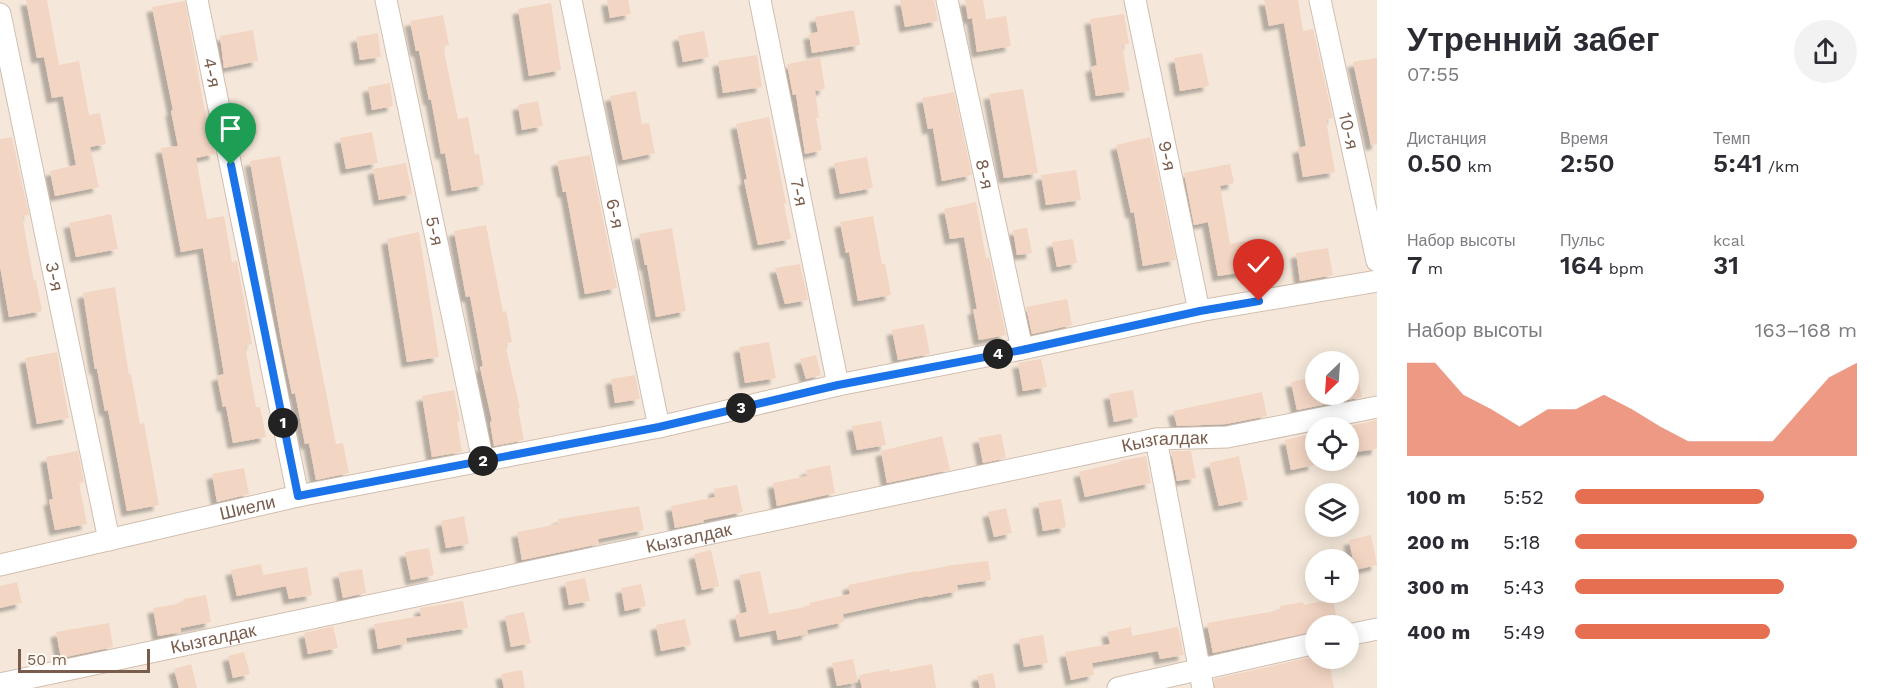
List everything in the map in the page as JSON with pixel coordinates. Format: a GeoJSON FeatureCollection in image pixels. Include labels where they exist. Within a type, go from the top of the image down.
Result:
{"type":"FeatureCollection","features":[{"type":"Feature","properties":{"kind":"street","name":"4-я"},"geometry":{"type":"LineString","coordinates":[[197,0],[298,496]]}},
{"type":"Feature","properties":{"kind":"street","name":"5-я"},"geometry":{"type":"LineString","coordinates":[[386,0],[483,461]]}},
{"type":"Feature","properties":{"kind":"street","name":"6-я"},"geometry":{"type":"LineString","coordinates":[[571,0],[659,427]]}},
{"type":"Feature","properties":{"kind":"street","name":"7-я"},"geometry":{"type":"LineString","coordinates":[[760,0],[838,385]]}},
{"type":"Feature","properties":{"kind":"street","name":"8-я"},"geometry":{"type":"LineString","coordinates":[[947,0],[1022,350]]}},
{"type":"Feature","properties":{"kind":"street","name":"9-я"},"geometry":{"type":"LineString","coordinates":[[1135,0],[1200,311]]}},
{"type":"Feature","properties":{"kind":"street","name":"10-я"},"geometry":{"type":"LineString","coordinates":[[1320,0],[1377,261]]}},
{"type":"Feature","properties":{"kind":"street","name":"3-я"},"geometry":{"type":"LineString","coordinates":[[0,14],[109,540]]}},
{"type":"Feature","properties":{"kind":"street","name":"Шиели"},"geometry":{"type":"LineString","coordinates":[[0,565],[298,496],[659,427],[838,385],[1022,350],[1200,311],[1377,281]]}},
{"type":"Feature","properties":{"kind":"street","name":"Кызгалдак"},"geometry":{"type":"LineString","coordinates":[[0,684],[1156,439],[1227,437],[1377,407]]}},
{"type":"Feature","properties":{"kind":"street"},"geometry":{"type":"LineString","coordinates":[[1156,439],[1201,678]]}},
{"type":"Feature","properties":{"kind":"street"},"geometry":{"type":"LineString","coordinates":[[1359,633],[1377,629]]}},
{"type":"Feature","properties":{"kind":"street"},"geometry":{"type":"LineString","coordinates":[[1118,688],[1201,678],[1305,646]]}},
{"type":"Feature","properties":{"kind":"shaded area"},"geometry":{"type":"Polygon","coordinates":[[[0,0],[1377,0],[1377,688],[0,688],[0,0]]]}},
{"type":"Feature","properties":{"kind":"building"},"geometry":{"type":"Polygon","coordinates":[[[26,0],[47,0],[59,65],[79,61],[89,115],[100,113],[106,144],[90,147],[99,187],[55,196],[50,171],[76,165],[63,96],[52,98],[44,57],[37,58],[26,0]]]}},
{"type":"Feature","properties":{"kind":"building"},"geometry":{"type":"Polygon","coordinates":[[[607,0],[628,0],[631,14],[610,18],[607,0]]]}},
{"type":"Feature","properties":{"kind":"building"},"geometry":{"type":"Polygon","coordinates":[[[900,0],[934,0],[938,21],[905,27],[900,0]]]}},
{"type":"Feature","properties":{"kind":"building"},"geometry":{"type":"Polygon","coordinates":[[[965,0],[983,0],[986,19],[1006,16],[1011,46],[977,52],[972,18],[968,19],[965,0]]]}},
{"type":"Feature","properties":{"kind":"building"},"geometry":{"type":"Polygon","coordinates":[[[1264,0],[1298,0],[1303,31],[1313,29],[1333,118],[1326,120],[1335,172],[1303,177],[1298,148],[1306,146],[1284,23],[1269,26],[1264,0]]]}},
{"type":"Feature","properties":{"kind":"building"},"geometry":{"type":"Polygon","coordinates":[[[185,1],[210,140],[212,140],[215,154],[196,158],[207,219],[224,216],[232,262],[237,261],[252,344],[245,346],[256,407],[260,407],[266,437],[233,443],[217,376],[224,374],[203,248],[181,252],[161,148],[178,146],[152,7],[185,1]]]}},
{"type":"Feature","properties":{"kind":"building"},"geometry":{"type":"Polygon","coordinates":[[[551,3],[561,70],[529,76],[518,9],[551,3]]]}},
{"type":"Feature","properties":{"kind":"building"},"geometry":{"type":"Polygon","coordinates":[[[854,10],[860,45],[812,53],[809,34],[818,32],[815,17],[854,10]]]}},
{"type":"Feature","properties":{"kind":"building"},"geometry":{"type":"Polygon","coordinates":[[[1124,14],[1129,44],[1122,45],[1130,91],[1096,96],[1091,67],[1097,65],[1090,19],[1124,14]]]}},
{"type":"Feature","properties":{"kind":"building"},"geometry":{"type":"Polygon","coordinates":[[[443,15],[449,45],[443,46],[458,119],[468,117],[475,155],[479,154],[484,185],[452,191],[445,153],[441,154],[431,99],[429,100],[410,21],[443,15]]]}},
{"type":"Feature","properties":{"kind":"building"},"geometry":{"type":"Polygon","coordinates":[[[253,30],[258,61],[224,68],[220,36],[253,30]]]}},
{"type":"Feature","properties":{"kind":"building"},"geometry":{"type":"Polygon","coordinates":[[[704,31],[709,57],[683,62],[678,36],[704,31]]]}},
{"type":"Feature","properties":{"kind":"building"},"geometry":{"type":"Polygon","coordinates":[[[378,33],[381,57],[360,60],[356,37],[378,33]]]}},
{"type":"Feature","properties":{"kind":"building"},"geometry":{"type":"Polygon","coordinates":[[[1202,53],[1209,86],[1180,91],[1174,58],[1202,53]]]}},
{"type":"Feature","properties":{"kind":"building"},"geometry":{"type":"Polygon","coordinates":[[[757,55],[762,87],[723,93],[718,61],[757,55]]]}},
{"type":"Feature","properties":{"kind":"building"},"geometry":{"type":"Polygon","coordinates":[[[820,58],[825,89],[815,91],[819,118],[816,118],[822,150],[805,154],[796,94],[793,95],[787,64],[820,58]]]}},
{"type":"Feature","properties":{"kind":"building"},"geometry":{"type":"Polygon","coordinates":[[[1377,58],[1377,144],[1371,145],[1353,62],[1377,58]]]}},
{"type":"Feature","properties":{"kind":"building"},"geometry":{"type":"Polygon","coordinates":[[[390,83],[393,106],[372,110],[368,87],[390,83]]]}},
{"type":"Feature","properties":{"kind":"building"},"geometry":{"type":"Polygon","coordinates":[[[1023,89],[1038,173],[1004,178],[989,94],[1023,89]]]}},
{"type":"Feature","properties":{"kind":"building"},"geometry":{"type":"Polygon","coordinates":[[[636,91],[642,124],[649,123],[655,153],[623,160],[610,96],[636,91]]]}},
{"type":"Feature","properties":{"kind":"building"},"geometry":{"type":"Polygon","coordinates":[[[954,92],[972,175],[942,181],[933,128],[928,129],[922,98],[954,92]]]}},
{"type":"Feature","properties":{"kind":"building"},"geometry":{"type":"Polygon","coordinates":[[[538,101],[543,126],[522,130],[518,105],[538,101]]]}},
{"type":"Feature","properties":{"kind":"building"},"geometry":{"type":"Polygon","coordinates":[[[254,115],[257,135],[241,138],[238,117],[254,115]]]}},
{"type":"Feature","properties":{"kind":"building"},"geometry":{"type":"Polygon","coordinates":[[[769,117],[791,239],[758,245],[744,180],[747,179],[736,124],[769,117]]]}},
{"type":"Feature","properties":{"kind":"building"},"geometry":{"type":"Polygon","coordinates":[[[372,132],[378,163],[346,169],[340,138],[372,132]]]}},
{"type":"Feature","properties":{"kind":"building"},"geometry":{"type":"Polygon","coordinates":[[[12,137],[29,215],[22,216],[42,311],[9,317],[0,266],[0,139],[12,137]]]}},
{"type":"Feature","properties":{"kind":"building"},"geometry":{"type":"Polygon","coordinates":[[[1150,137],[1176,260],[1143,266],[1134,212],[1131,213],[1116,145],[1150,137]]]}},
{"type":"Feature","properties":{"kind":"building"},"geometry":{"type":"Polygon","coordinates":[[[590,155],[617,288],[585,294],[566,192],[563,192],[557,161],[590,155]]]}},
{"type":"Feature","properties":{"kind":"building"},"geometry":{"type":"Polygon","coordinates":[[[280,156],[336,444],[343,443],[349,473],[316,480],[309,443],[305,444],[295,393],[292,394],[250,161],[280,156]]]}},
{"type":"Feature","properties":{"kind":"building"},"geometry":{"type":"Polygon","coordinates":[[[867,157],[873,188],[840,194],[834,163],[867,157]]]}},
{"type":"Feature","properties":{"kind":"building"},"geometry":{"type":"Polygon","coordinates":[[[406,163],[412,194],[379,200],[373,169],[406,163]]]}},
{"type":"Feature","properties":{"kind":"building"},"geometry":{"type":"Polygon","coordinates":[[[1230,164],[1234,183],[1220,186],[1230,244],[1245,241],[1250,271],[1218,276],[1208,222],[1194,225],[1184,173],[1230,164]]]}},
{"type":"Feature","properties":{"kind":"building"},"geometry":{"type":"Polygon","coordinates":[[[1076,170],[1081,200],[1046,205],[1041,175],[1076,170]]]}},
{"type":"Feature","properties":{"kind":"building"},"geometry":{"type":"Polygon","coordinates":[[[976,202],[986,258],[989,257],[1006,335],[979,340],[973,309],[977,309],[964,237],[950,239],[944,209],[976,202]]]}},
{"type":"Feature","properties":{"kind":"building"},"geometry":{"type":"Polygon","coordinates":[[[111,214],[118,249],[76,257],[69,223],[111,214]]]}},
{"type":"Feature","properties":{"kind":"building"},"geometry":{"type":"Polygon","coordinates":[[[873,216],[882,264],[885,264],[891,295],[858,301],[849,252],[846,253],[840,222],[873,216]]]}},
{"type":"Feature","properties":{"kind":"building"},"geometry":{"type":"Polygon","coordinates":[[[486,225],[503,312],[506,311],[512,342],[505,344],[520,408],[518,409],[524,440],[494,446],[490,422],[492,421],[480,367],[483,366],[470,296],[466,297],[454,231],[486,225]]]}},
{"type":"Feature","properties":{"kind":"building"},"geometry":{"type":"Polygon","coordinates":[[[672,228],[686,311],[656,317],[639,234],[672,228]]]}},
{"type":"Feature","properties":{"kind":"building"},"geometry":{"type":"Polygon","coordinates":[[[1027,228],[1032,253],[1017,255],[1013,230],[1027,228]]]}},
{"type":"Feature","properties":{"kind":"building"},"geometry":{"type":"Polygon","coordinates":[[[419,232],[439,357],[407,362],[387,239],[419,232]]]}},
{"type":"Feature","properties":{"kind":"building"},"geometry":{"type":"Polygon","coordinates":[[[1073,239],[1077,263],[1057,267],[1052,242],[1073,239]]]}},
{"type":"Feature","properties":{"kind":"building"},"geometry":{"type":"Polygon","coordinates":[[[1328,248],[1333,275],[1300,281],[1296,253],[1328,248]]]}},
{"type":"Feature","properties":{"kind":"building"},"geometry":{"type":"Polygon","coordinates":[[[800,264],[808,300],[785,304],[775,268],[800,264]]]}},
{"type":"Feature","properties":{"kind":"building"},"geometry":{"type":"Polygon","coordinates":[[[115,287],[129,375],[131,374],[140,424],[144,423],[159,505],[127,511],[108,410],[105,411],[97,369],[95,369],[83,293],[115,287]]]}},
{"type":"Feature","properties":{"kind":"building"},"geometry":{"type":"Polygon","coordinates":[[[1067,299],[1072,325],[1032,334],[1026,307],[1067,299]]]}},
{"type":"Feature","properties":{"kind":"building"},"geometry":{"type":"Polygon","coordinates":[[[924,324],[930,354],[898,360],[892,330],[924,324]]]}},
{"type":"Feature","properties":{"kind":"building"},"geometry":{"type":"Polygon","coordinates":[[[769,342],[776,378],[745,383],[739,347],[769,342]]]}},
{"type":"Feature","properties":{"kind":"building"},"geometry":{"type":"Polygon","coordinates":[[[57,352],[69,418],[37,424],[25,358],[57,352]]]}},
{"type":"Feature","properties":{"kind":"building"},"geometry":{"type":"Polygon","coordinates":[[[816,355],[821,375],[806,379],[800,359],[816,355]]]}},
{"type":"Feature","properties":{"kind":"building"},"geometry":{"type":"Polygon","coordinates":[[[1041,359],[1047,387],[1023,391],[1018,363],[1041,359]]]}},
{"type":"Feature","properties":{"kind":"building"},"geometry":{"type":"Polygon","coordinates":[[[635,375],[640,399],[615,403],[611,379],[635,375]]]}},
{"type":"Feature","properties":{"kind":"building"},"geometry":{"type":"Polygon","coordinates":[[[1305,379],[1305,405],[1322,405],[1297,410],[1291,382],[1305,379]]]}},
{"type":"Feature","properties":{"kind":"building"},"geometry":{"type":"Polygon","coordinates":[[[454,390],[460,421],[457,422],[462,452],[432,457],[422,396],[454,390]]]}},
{"type":"Feature","properties":{"kind":"building"},"geometry":{"type":"Polygon","coordinates":[[[1133,390],[1138,417],[1114,422],[1109,394],[1133,390]]]}},
{"type":"Feature","properties":{"kind":"building"},"geometry":{"type":"Polygon","coordinates":[[[1262,392],[1267,416],[1226,424],[1177,426],[1173,411],[1262,392]]]}},
{"type":"Feature","properties":{"kind":"building"},"geometry":{"type":"Polygon","coordinates":[[[1377,420],[1377,449],[1359,451],[1359,424],[1377,420]]]}},
{"type":"Feature","properties":{"kind":"building"},"geometry":{"type":"Polygon","coordinates":[[[881,421],[886,445],[857,450],[852,426],[881,421]]]}},
{"type":"Feature","properties":{"kind":"building"},"geometry":{"type":"Polygon","coordinates":[[[1001,434],[1006,458],[983,463],[978,438],[1001,434]]]}},
{"type":"Feature","properties":{"kind":"building"},"geometry":{"type":"Polygon","coordinates":[[[942,436],[950,470],[887,483],[881,451],[942,436]]]}},
{"type":"Feature","properties":{"kind":"building"},"geometry":{"type":"Polygon","coordinates":[[[1305,436],[1305,467],[1291,470],[1285,440],[1305,436]]]}},
{"type":"Feature","properties":{"kind":"building"},"geometry":{"type":"Polygon","coordinates":[[[78,451],[84,482],[79,483],[87,524],[55,530],[49,500],[53,499],[46,457],[78,451]]]}},
{"type":"Feature","properties":{"kind":"building"},"geometry":{"type":"Polygon","coordinates":[[[1171,451],[1191,451],[1196,478],[1177,481],[1171,451]]]}},
{"type":"Feature","properties":{"kind":"building"},"geometry":{"type":"Polygon","coordinates":[[[1146,456],[1151,483],[1085,497],[1079,472],[1146,456]]]}},
{"type":"Feature","properties":{"kind":"building"},"geometry":{"type":"Polygon","coordinates":[[[1239,456],[1248,500],[1219,506],[1209,463],[1239,456]]]}},
{"type":"Feature","properties":{"kind":"building"},"geometry":{"type":"Polygon","coordinates":[[[830,465],[835,493],[777,506],[773,483],[807,476],[806,470],[830,465]]]}},
{"type":"Feature","properties":{"kind":"building"},"geometry":{"type":"Polygon","coordinates":[[[244,468],[249,494],[217,502],[212,474],[244,468]]]}},
{"type":"Feature","properties":{"kind":"building"},"geometry":{"type":"Polygon","coordinates":[[[737,485],[743,512],[675,528],[671,506],[715,497],[714,489],[737,485]]]}},
{"type":"Feature","properties":{"kind":"building"},"geometry":{"type":"Polygon","coordinates":[[[1061,499],[1066,527],[1043,531],[1038,503],[1061,499]]]}},
{"type":"Feature","properties":{"kind":"building"},"geometry":{"type":"Polygon","coordinates":[[[639,506],[644,530],[598,539],[599,544],[522,560],[517,532],[559,524],[558,519],[639,506]]]}},
{"type":"Feature","properties":{"kind":"building"},"geometry":{"type":"Polygon","coordinates":[[[1006,508],[1012,533],[994,537],[988,512],[1006,508]]]}},
{"type":"Feature","properties":{"kind":"building"},"geometry":{"type":"Polygon","coordinates":[[[464,516],[469,544],[446,548],[441,521],[464,516]]]}},
{"type":"Feature","properties":{"kind":"building"},"geometry":{"type":"Polygon","coordinates":[[[1371,535],[1377,565],[1359,569],[1359,549],[1351,549],[1349,540],[1371,535]]]}},
{"type":"Feature","properties":{"kind":"building"},"geometry":{"type":"Polygon","coordinates":[[[429,548],[434,575],[411,580],[405,552],[429,548]]]}},
{"type":"Feature","properties":{"kind":"building"},"geometry":{"type":"Polygon","coordinates":[[[711,550],[719,586],[702,590],[694,554],[711,550]]]}},
{"type":"Feature","properties":{"kind":"building"},"geometry":{"type":"Polygon","coordinates":[[[988,561],[991,580],[957,585],[958,591],[843,614],[844,622],[807,630],[808,634],[778,640],[776,630],[740,637],[735,615],[747,612],[739,575],[760,571],[769,614],[810,606],[809,603],[850,594],[848,585],[916,571],[988,561]]]}},
{"type":"Feature","properties":{"kind":"building"},"geometry":{"type":"Polygon","coordinates":[[[261,564],[263,575],[307,567],[312,595],[289,599],[286,586],[237,596],[231,570],[261,564]]]}},
{"type":"Feature","properties":{"kind":"building"},"geometry":{"type":"Polygon","coordinates":[[[362,569],[366,593],[343,598],[338,573],[362,569]]]}},
{"type":"Feature","properties":{"kind":"building"},"geometry":{"type":"Polygon","coordinates":[[[585,578],[590,601],[569,605],[565,582],[585,578]]]}},
{"type":"Feature","properties":{"kind":"building"},"geometry":{"type":"Polygon","coordinates":[[[17,582],[22,603],[0,608],[0,586],[17,582]]]}},
{"type":"Feature","properties":{"kind":"building"},"geometry":{"type":"Polygon","coordinates":[[[641,584],[646,606],[625,611],[621,588],[641,584]]]}},
{"type":"Feature","properties":{"kind":"building"},"geometry":{"type":"Polygon","coordinates":[[[206,595],[211,622],[181,628],[181,632],[158,636],[153,608],[183,603],[183,599],[206,595]]]}},
{"type":"Feature","properties":{"kind":"building"},"geometry":{"type":"Polygon","coordinates":[[[463,601],[468,628],[406,638],[407,643],[378,649],[374,624],[421,616],[420,608],[463,601]]]}},
{"type":"Feature","properties":{"kind":"building"},"geometry":{"type":"Polygon","coordinates":[[[1303,602],[1304,605],[1334,603],[1336,615],[1305,615],[1305,633],[1213,653],[1207,623],[1281,610],[1280,606],[1303,602]]]}},
{"type":"Feature","properties":{"kind":"building"},"geometry":{"type":"Polygon","coordinates":[[[524,612],[531,643],[511,647],[505,616],[524,612]]]}},
{"type":"Feature","properties":{"kind":"building"},"geometry":{"type":"Polygon","coordinates":[[[685,619],[691,645],[661,651],[656,625],[685,619]]]}},
{"type":"Feature","properties":{"kind":"building"},"geometry":{"type":"Polygon","coordinates":[[[109,623],[113,647],[61,658],[56,632],[109,623]]]}},
{"type":"Feature","properties":{"kind":"building"},"geometry":{"type":"Polygon","coordinates":[[[333,626],[338,648],[308,654],[304,633],[333,626]]]}},
{"type":"Feature","properties":{"kind":"building"},"geometry":{"type":"Polygon","coordinates":[[[1131,627],[1132,636],[1178,627],[1184,655],[1160,659],[1158,651],[1092,663],[1094,675],[1071,680],[1065,652],[1110,644],[1107,632],[1131,627]]]}},
{"type":"Feature","properties":{"kind":"building"},"geometry":{"type":"Polygon","coordinates":[[[1043,635],[1048,663],[1024,667],[1019,639],[1043,635]]]}},
{"type":"Feature","properties":{"kind":"building"},"geometry":{"type":"Polygon","coordinates":[[[244,652],[250,674],[233,678],[228,656],[244,652]]]}},
{"type":"Feature","properties":{"kind":"building"},"geometry":{"type":"Polygon","coordinates":[[[1305,658],[1305,669],[1330,669],[1334,688],[1215,688],[1214,679],[1305,658]]]}},
{"type":"Feature","properties":{"kind":"building"},"geometry":{"type":"Polygon","coordinates":[[[853,659],[858,682],[837,686],[832,663],[853,659]]]}},
{"type":"Feature","properties":{"kind":"building"},"geometry":{"type":"Polygon","coordinates":[[[191,664],[197,688],[179,688],[174,669],[191,664]]]}},
{"type":"Feature","properties":{"kind":"building"},"geometry":{"type":"Polygon","coordinates":[[[932,664],[936,688],[862,688],[859,675],[932,664]]]}},
{"type":"Feature","properties":{"kind":"building"},"geometry":{"type":"Polygon","coordinates":[[[522,670],[525,688],[504,688],[501,674],[522,670]]]}},
{"type":"Feature","properties":{"kind":"building"},"geometry":{"type":"Polygon","coordinates":[[[993,673],[996,688],[980,688],[977,676],[993,673]]]}},
{"type":"Feature","properties":{"kind":"route"},"geometry":{"type":"LineString","coordinates":[[231,165],[298,496],[659,427],[838,385],[1259,301]]}}]}
